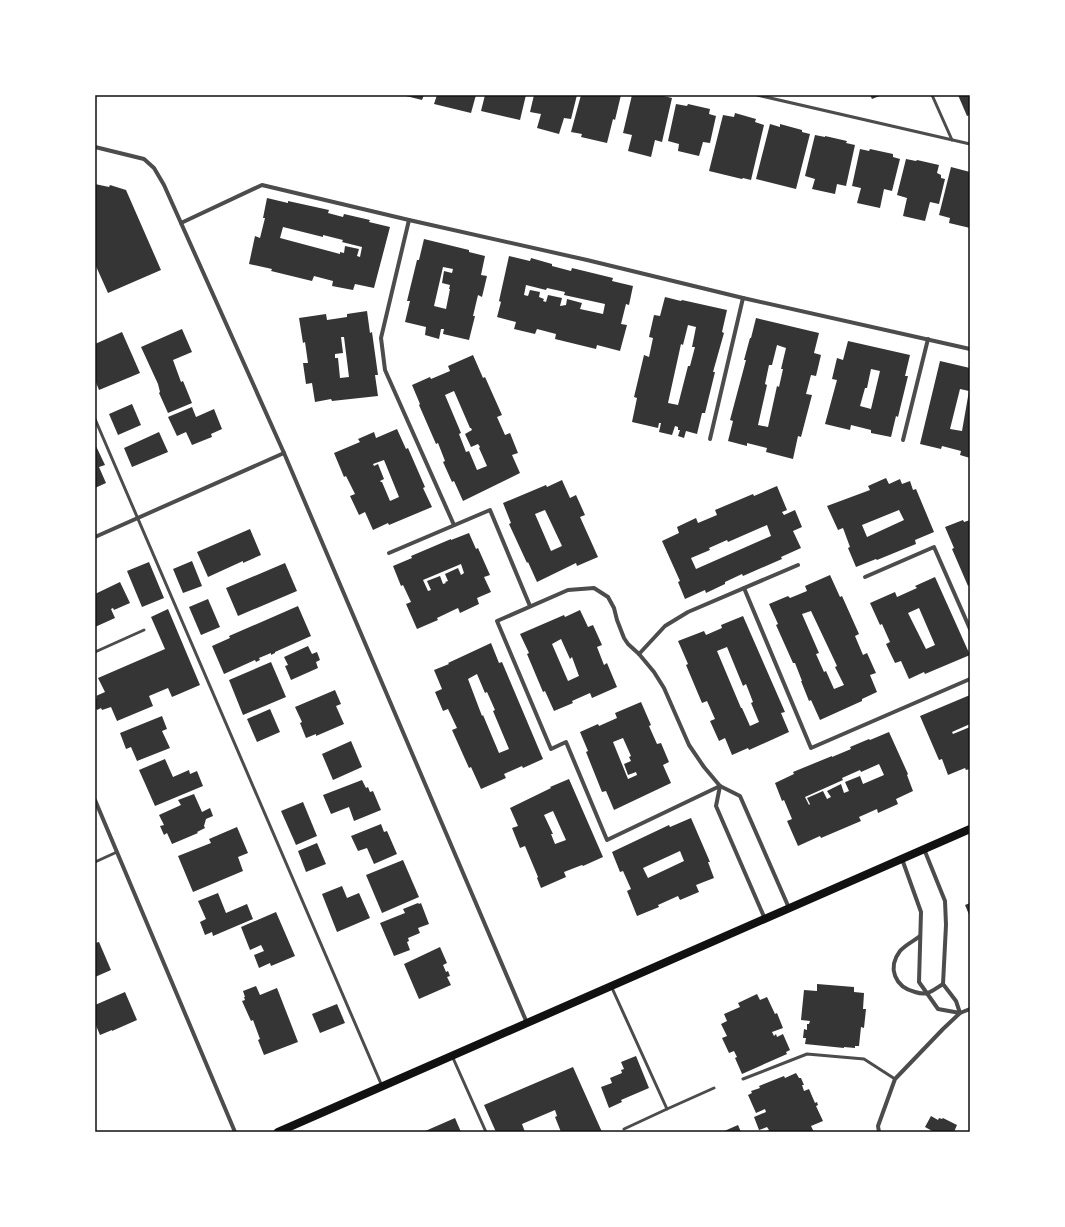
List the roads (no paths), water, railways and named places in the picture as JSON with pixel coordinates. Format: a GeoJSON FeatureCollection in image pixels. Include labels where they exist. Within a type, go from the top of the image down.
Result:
{"type":"FeatureCollection","features":[{"type":"Feature","properties":{"kind":"main road"},"geometry":{"type":"LineString","coordinates":[[278,1132],[970,829]]}},
{"type":"Feature","properties":{"kind":"street"},"geometry":{"type":"LineString","coordinates":[[95,147],[144,159],[154,168],[164,185],[284,453],[527,1023]]}},
{"type":"Feature","properties":{"kind":"street"},"geometry":{"type":"LineString","coordinates":[[181,223],[262,185],[587,260],[743,298],[970,349]]}},
{"type":"Feature","properties":{"kind":"street"},"geometry":{"type":"LineString","coordinates":[[409,220],[381,338],[385,370],[454,526]]}},
{"type":"Feature","properties":{"kind":"street"},"geometry":{"type":"LineString","coordinates":[[710,439],[743,298]]}},
{"type":"Feature","properties":{"kind":"street"},"geometry":{"type":"LineString","coordinates":[[903,440],[928,340]]}},
{"type":"Feature","properties":{"kind":"street"},"geometry":{"type":"LineString","coordinates":[[95,537],[284,453]]}},
{"type":"Feature","properties":{"kind":"street"},"geometry":{"type":"LineString","coordinates":[[389,553],[490,510],[530,606]]}},
{"type":"Feature","properties":{"kind":"street"},"geometry":{"type":"LineString","coordinates":[[865,577],[934,547],[970,630]]}},
{"type":"Feature","properties":{"kind":"street"},"geometry":{"type":"LineString","coordinates":[[639,654],[665,626],[688,612],[798,565]]}},
{"type":"Feature","properties":{"kind":"street"},"geometry":{"type":"LineString","coordinates":[[720,786],[607,840],[566,742],[551,749],[497,620],[568,590],[594,588],[608,597],[614,608],[624,638],[654,672],[664,688],[689,745],[704,767],[720,786],[740,796],[789,908]]}},
{"type":"Feature","properties":{"kind":"street"},"geometry":{"type":"LineString","coordinates":[[744,588],[811,748],[970,679]]}},
{"type":"Feature","properties":{"kind":"street"},"geometry":{"type":"LineString","coordinates":[[720,786],[716,806],[765,919]]}},
{"type":"Feature","properties":{"kind":"street"},"geometry":{"type":"LineString","coordinates":[[95,800],[235,1132]]}},
{"type":"Feature","properties":{"kind":"street"},"geometry":{"type":"LineString","coordinates":[[924,849],[945,901],[946,924],[943,984],[956,1000],[960,1013]]}},
{"type":"Feature","properties":{"kind":"street"},"geometry":{"type":"LineString","coordinates":[[902,859],[921,912],[918,982],[938,1009],[960,1013]]}},
{"type":"Feature","properties":{"kind":"street"},"geometry":{"type":"LineString","coordinates":[[920,936],[901,951],[894,963],[894,973],[900,985],[907,990],[918,993],[927,994],[943,984]]}},
{"type":"Feature","properties":{"kind":"street"},"geometry":{"type":"LineString","coordinates":[[879,1132],[878,1126],[896,1079],[943,1029],[960,1013],[970,1009]]}},
{"type":"Feature","properties":{"kind":"lane"},"geometry":{"type":"LineString","coordinates":[[757,95],[970,144]]}},
{"type":"Feature","properties":{"kind":"lane"},"geometry":{"type":"LineString","coordinates":[[932,95],[952,140]]}},
{"type":"Feature","properties":{"kind":"lane"},"geometry":{"type":"LineString","coordinates":[[95,419],[382,1086]]}},
{"type":"Feature","properties":{"kind":"lane"},"geometry":{"type":"LineString","coordinates":[[95,652],[144,630]]}},
{"type":"Feature","properties":{"kind":"lane"},"geometry":{"type":"LineString","coordinates":[[95,862],[117,852]]}},
{"type":"Feature","properties":{"kind":"lane"},"geometry":{"type":"LineString","coordinates":[[611,986],[667,1109]]}},
{"type":"Feature","properties":{"kind":"lane"},"geometry":{"type":"LineString","coordinates":[[743,1079],[807,1054],[864,1059],[896,1079]]}},
{"type":"Feature","properties":{"kind":"lane"},"geometry":{"type":"LineString","coordinates":[[452,1056],[486,1132]]}},
{"type":"Feature","properties":{"kind":"lane"},"geometry":{"type":"LineString","coordinates":[[624,1129],[714,1088]]}}]}
